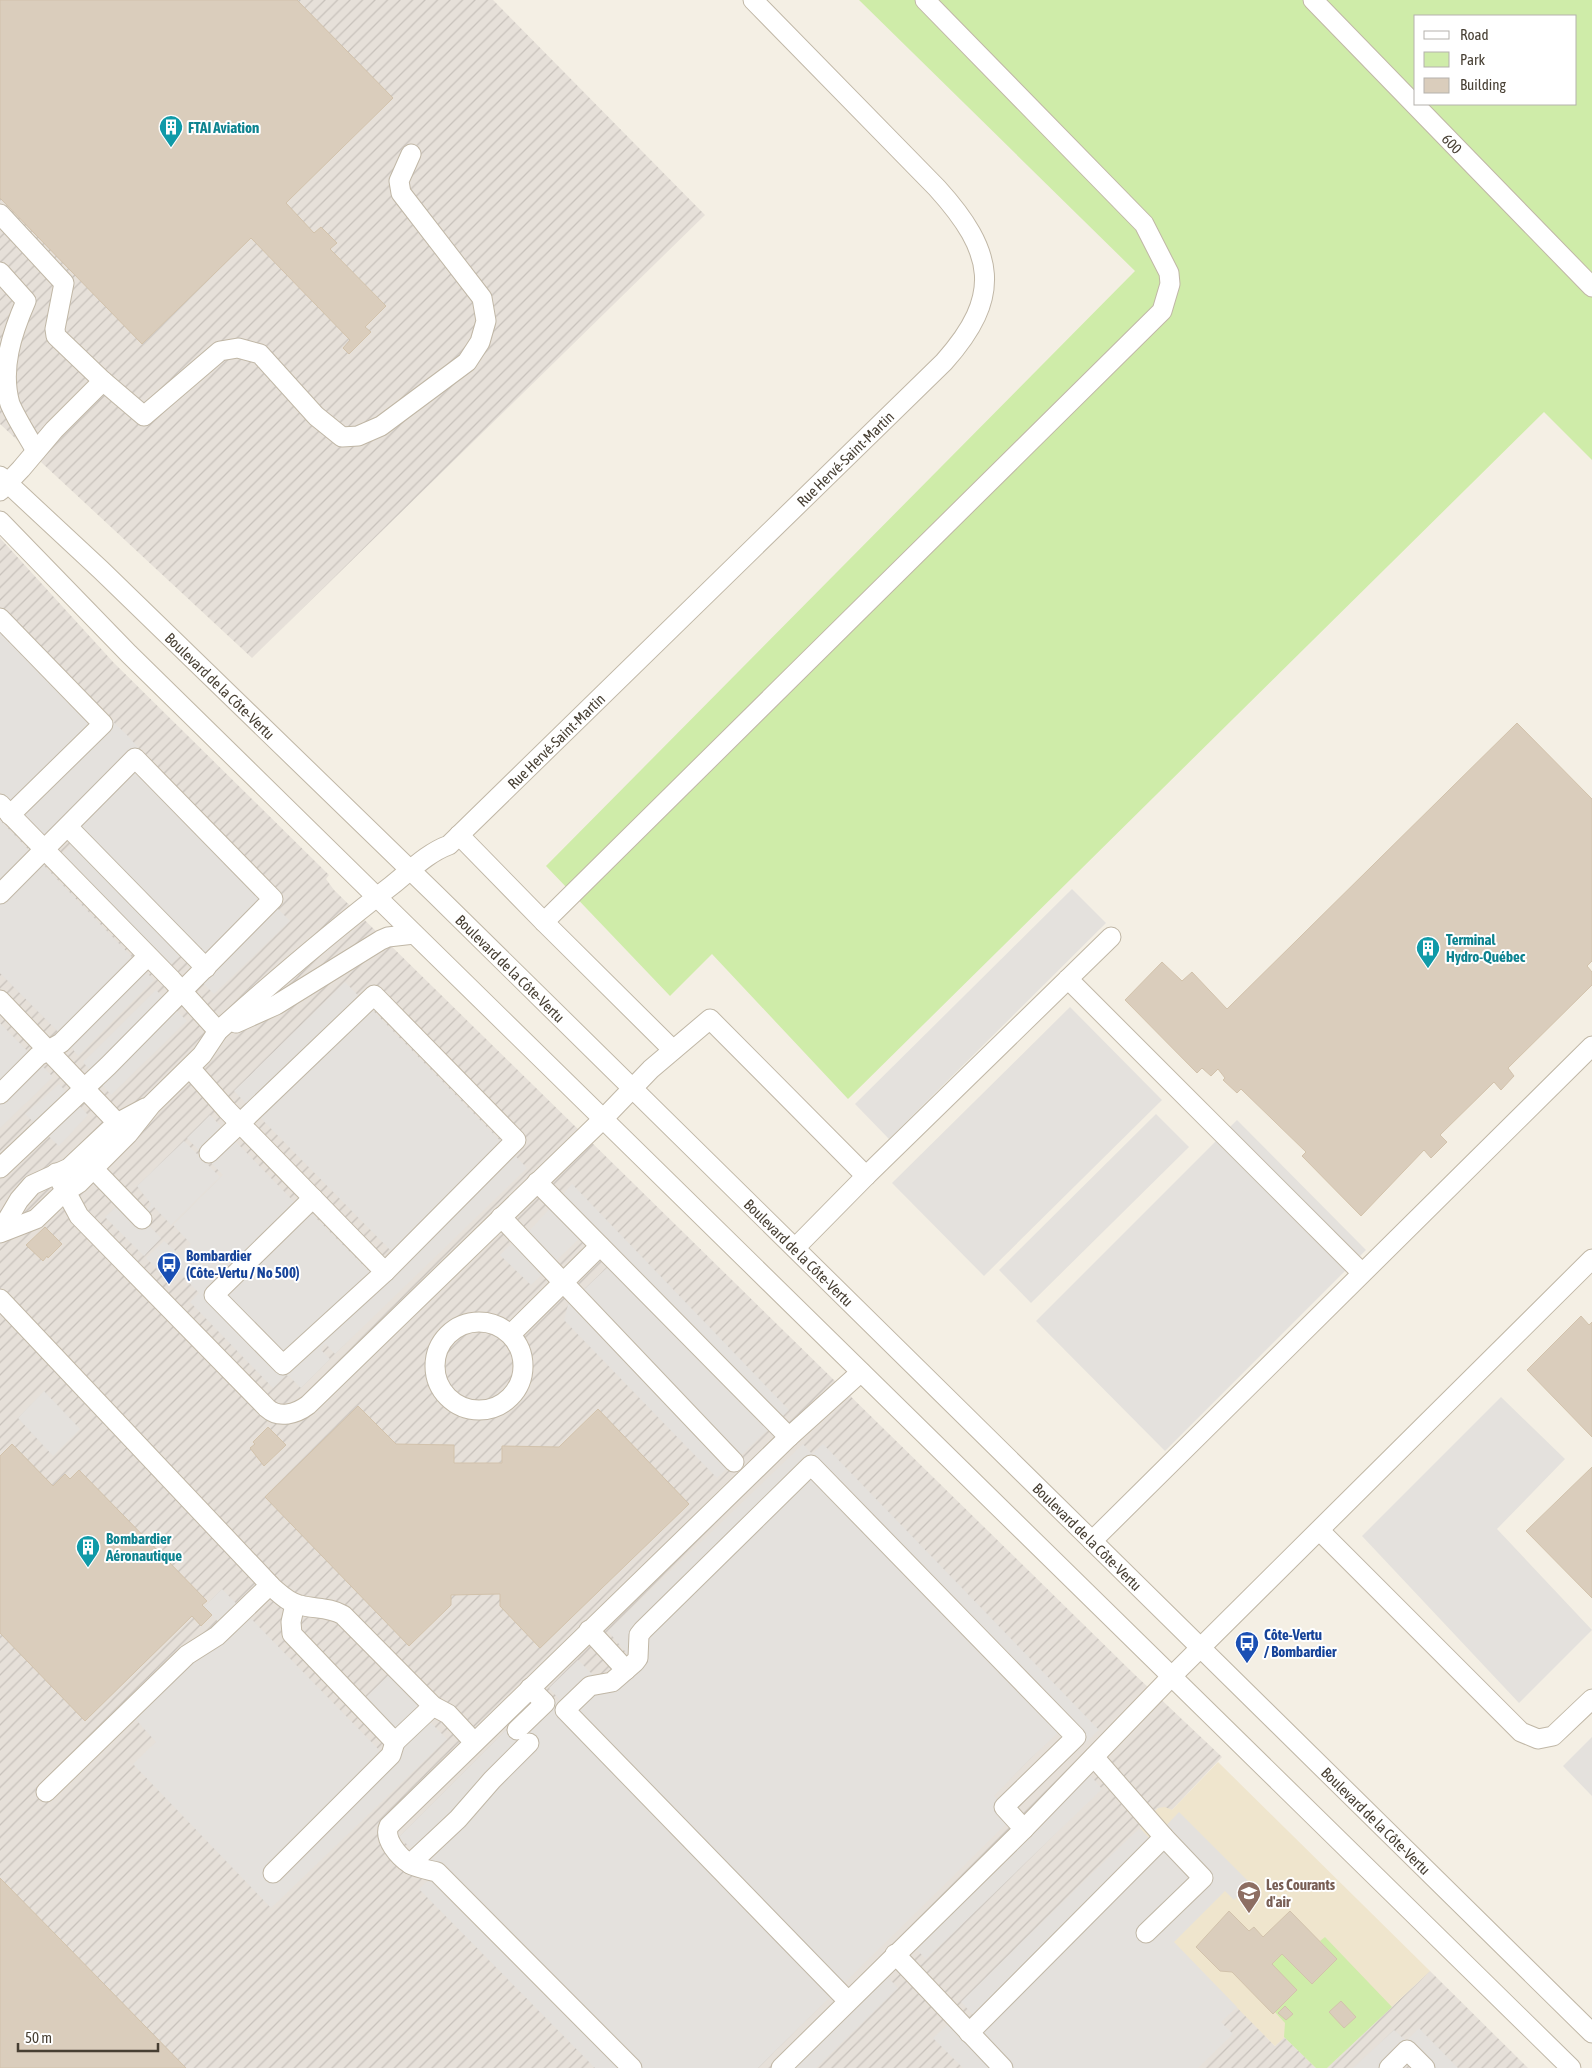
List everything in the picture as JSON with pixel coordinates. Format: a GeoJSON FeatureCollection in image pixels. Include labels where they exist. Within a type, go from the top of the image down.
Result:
{"type":"FeatureCollection","features":[{"type":"Feature","properties":{"kind":"street","name":"Rue Hervé-Saint-Martin"},"geometry":{"type":"LineString","coordinates":[[92,1158],[122,1128],[151,1105],[190,1068],[202,1055],[218,1031],[359,910],[411,871],[434,850],[449,845],[961,344],[983,302],[986,280],[981,253],[971,231],[955,208],[753,0]]}},
{"type":"Feature","properties":{"kind":"street"},"geometry":{"type":"LineString","coordinates":[[544,922],[1162,311],[1170,284],[1169,273],[1144,224],[924,0]]}},
{"type":"Feature","properties":{"kind":"street","name":"600"},"geometry":{"type":"LineString","coordinates":[[1313,0],[1414,104]]}},
{"type":"Feature","properties":{"kind":"street","name":"600"},"geometry":{"type":"LineString","coordinates":[[1415,105],[1592,287]]}},
{"type":"Feature","properties":{"kind":"street"},"geometry":{"type":"LineString","coordinates":[[0,214],[64,283],[55,329],[56,336],[103,381],[144,416],[220,351],[238,348],[260,354],[316,416],[342,437],[358,436],[381,426],[467,362],[480,342],[486,321],[482,298],[401,194],[399,181],[411,154]]}},
{"type":"Feature","properties":{"kind":"street"},"geometry":{"type":"LineString","coordinates":[[0,272],[26,301],[12,335],[5,359],[4,380],[10,402],[36,451]]}},
{"type":"Feature","properties":{"kind":"street"},"geometry":{"type":"LineString","coordinates":[[3,483],[103,381]]}},
{"type":"Feature","properties":{"kind":"street","name":"Boulevard de la Côte-Vertu"},"geometry":{"type":"LineString","coordinates":[[3,483],[101,570],[411,871],[1592,2033]]}},
{"type":"Feature","properties":{"kind":"street"},"geometry":{"type":"LineString","coordinates":[[0,521],[129,654],[1571,2068]]}},
{"type":"Feature","properties":{"kind":"street"},"geometry":{"type":"LineString","coordinates":[[0,618],[103,724],[5,810],[148,956],[218,1031],[276,1005],[381,940],[388,937],[414,934]]}},
{"type":"Feature","properties":{"kind":"street"},"geometry":{"type":"LineString","coordinates":[[0,894],[135,758],[273,899],[182,992],[0,1168]]}},
{"type":"Feature","properties":{"kind":"street"},"geometry":{"type":"LineString","coordinates":[[68,827],[206,968]]}},
{"type":"Feature","properties":{"kind":"street"},"geometry":{"type":"LineString","coordinates":[[459,835],[673,1050]]}},
{"type":"Feature","properties":{"kind":"street"},"geometry":{"type":"LineString","coordinates":[[795,1248],[1111,936]]}},
{"type":"Feature","properties":{"kind":"street"},"geometry":{"type":"LineString","coordinates":[[0,1094],[35,1058],[61,1043],[148,956]]}},
{"type":"Feature","properties":{"kind":"street"},"geometry":{"type":"LineString","coordinates":[[1068,980],[1362,1273]]}},
{"type":"Feature","properties":{"kind":"street"},"geometry":{"type":"LineString","coordinates":[[209,1153],[374,995],[516,1140],[385,1272],[283,1365],[214,1295],[313,1198]]}},
{"type":"Feature","properties":{"kind":"street"},"geometry":{"type":"LineString","coordinates":[[0,1000],[122,1128]]}},
{"type":"Feature","properties":{"kind":"street"},"geometry":{"type":"LineString","coordinates":[[56,1173],[78,1216],[267,1408],[277,1414],[294,1413],[308,1405],[602,1119],[632,1087],[710,1019],[866,1176]]}},
{"type":"Feature","properties":{"kind":"street"},"geometry":{"type":"LineString","coordinates":[[1092,1541],[1592,1046]]}},
{"type":"Feature","properties":{"kind":"street"},"geometry":{"type":"LineString","coordinates":[[190,1068],[240,1123],[385,1272]]}},
{"type":"Feature","properties":{"kind":"street"},"geometry":{"type":"LineString","coordinates":[[0,1232],[25,1193],[39,1181],[92,1158]]}},
{"type":"Feature","properties":{"kind":"street"},"geometry":{"type":"LineString","coordinates":[[0,1232],[36,1219],[79,1183],[92,1158]]}},
{"type":"Feature","properties":{"kind":"street"},"geometry":{"type":"LineString","coordinates":[[92,1158],[146,1214]]}},
{"type":"Feature","properties":{"kind":"street"},"geometry":{"type":"LineString","coordinates":[[537,1182],[788,1437]]}},
{"type":"Feature","properties":{"kind":"street"},"geometry":{"type":"LineString","coordinates":[[501,1217],[734,1462]]}},
{"type":"Feature","properties":{"kind":"street"},"geometry":{"type":"LineString","coordinates":[[511,1334],[600,1246]]}},
{"type":"Feature","properties":{"kind":"street"},"geometry":{"type":"LineString","coordinates":[[781,2068],[894,1954],[1024,1829],[1171,1677],[1592,1259]]}},
{"type":"Feature","properties":{"kind":"street"},"geometry":{"type":"LineString","coordinates":[[0,1299],[270,1586],[295,1604],[330,1610],[342,1616],[433,1706],[448,1714],[474,1742]]}},
{"type":"Feature","properties":{"kind":"street"},"geometry":{"type":"LineString","coordinates":[[470,1322],[484,1322],[499,1326],[511,1334],[519,1346],[524,1360],[523,1375],[517,1389],[507,1400],[495,1408],[479,1411],[465,1409],[452,1402],[442,1392],[436,1378],[434,1364],[438,1349],[445,1337],[456,1327],[470,1322]]}},
{"type":"Feature","properties":{"kind":"street"},"geometry":{"type":"LineString","coordinates":[[632,2068],[437,1872],[410,1864],[388,1841],[386,1835],[389,1826],[474,1742],[788,1437],[860,1372]]}},
{"type":"Feature","properties":{"kind":"street"},"geometry":{"type":"LineString","coordinates":[[848,2001],[565,1710],[590,1686],[608,1684],[622,1674],[638,1658],[638,1640],[644,1630],[811,1465],[1076,1737],[1004,1807],[1024,1829]]}},
{"type":"Feature","properties":{"kind":"street"},"geometry":{"type":"LineString","coordinates":[[1320,1531],[1521,1732],[1538,1740],[1553,1736],[1592,1699]]}},
{"type":"Feature","properties":{"kind":"street"},"geometry":{"type":"LineString","coordinates":[[46,1792],[187,1655],[217,1636],[270,1586]]}},
{"type":"Feature","properties":{"kind":"street"},"geometry":{"type":"LineString","coordinates":[[295,1604],[291,1622],[292,1634],[396,1742]]}},
{"type":"Feature","properties":{"kind":"street"},"geometry":{"type":"LineString","coordinates":[[585,1634],[622,1674]]}},
{"type":"Feature","properties":{"kind":"street"},"geometry":{"type":"LineString","coordinates":[[410,1864],[458,1819],[492,1780],[523,1737],[545,1703],[530,1688]]}},
{"type":"Feature","properties":{"kind":"street"},"geometry":{"type":"LineString","coordinates":[[273,1873],[391,1755],[396,1742],[433,1706]]}},
{"type":"Feature","properties":{"kind":"street"},"geometry":{"type":"LineString","coordinates":[[1094,1758],[1203,1878],[1146,1933]]}},
{"type":"Feature","properties":{"kind":"street"},"geometry":{"type":"LineString","coordinates":[[969,2033],[1164,1837]]}},
{"type":"Feature","properties":{"kind":"street"},"geometry":{"type":"LineString","coordinates":[[894,1954],[1003,2068]]}},
{"type":"Feature","properties":{"kind":"street"},"geometry":{"type":"LineString","coordinates":[[1389,2068],[1407,2050],[1425,2068]]}},
{"type":"Feature","properties":{"kind":"shaded area"},"geometry":{"type":"Polygon","coordinates":[[[0,0],[493,0],[705,215],[252,658],[0,424],[0,0]]]}},
{"type":"Feature","properties":{"kind":"shaded area"},"geometry":{"type":"Polygon","coordinates":[[[0,538],[114,663],[329,875],[326,879],[334,890],[1133,1673],[1222,1757],[1172,1810],[1158,1808],[1140,1828],[1174,1942],[1275,2046],[1284,2037],[1316,2068],[0,2068],[0,538]]]}},
{"type":"Feature","properties":{"kind":"shaded area"},"geometry":{"type":"Polygon","coordinates":[[[0,633],[96,731],[109,718],[128,736],[142,752],[135,758],[165,801],[266,906],[271,902],[290,921],[214,994],[197,977],[213,960],[179,926],[172,932],[188,949],[170,965],[61,855],[78,838],[68,827],[51,844],[0,792],[0,633]]]}},
{"type":"Feature","properties":{"kind":"shaded area"},"geometry":{"type":"Polygon","coordinates":[[[0,820],[154,980],[78,1056],[65,1039],[0,973],[0,820]]]}},
{"type":"Feature","properties":{"kind":"shaded area"},"geometry":{"type":"Polygon","coordinates":[[[1072,889],[1106,923],[889,1139],[855,1104],[1072,889]]]}},
{"type":"Feature","properties":{"kind":"shaded area"},"geometry":{"type":"Polygon","coordinates":[[[345,982],[527,1168],[335,1354],[326,1344],[323,1346],[321,1350],[330,1359],[301,1388],[286,1375],[273,1388],[190,1302],[199,1293],[177,1270],[168,1280],[146,1258],[164,1241],[180,1255],[191,1244],[173,1225],[223,1175],[187,1138],[210,1115],[301,1209],[313,1215],[377,1279],[398,1258],[234,1091],[345,982]]]}},
{"type":"Feature","properties":{"kind":"shaded area"},"geometry":{"type":"Polygon","coordinates":[[[156,990],[187,1021],[111,1095],[83,1062],[156,990]]]}},
{"type":"Feature","properties":{"kind":"shaded area"},"geometry":{"type":"Polygon","coordinates":[[[1070,1007],[1162,1100],[984,1276],[892,1183],[1070,1007]]]}},
{"type":"Feature","properties":{"kind":"shaded area"},"geometry":{"type":"Polygon","coordinates":[[[0,1023],[53,1077],[0,1128],[0,1023]]]}},
{"type":"Feature","properties":{"kind":"shaded area"},"geometry":{"type":"Polygon","coordinates":[[[59,1084],[88,1115],[59,1146],[25,1114],[59,1084]]]}},
{"type":"Feature","properties":{"kind":"shaded area"},"geometry":{"type":"Polygon","coordinates":[[[1156,1114],[1189,1147],[1031,1303],[999,1270],[1156,1114]]]}},
{"type":"Feature","properties":{"kind":"shaded area"},"geometry":{"type":"Polygon","coordinates":[[[1237,1120],[1366,1250],[1165,1451],[1036,1321],[1237,1120]]]}},
{"type":"Feature","properties":{"kind":"shaded area"},"geometry":{"type":"Polygon","coordinates":[[[184,1141],[220,1177],[171,1225],[154,1207],[151,1210],[143,1219],[161,1238],[144,1256],[105,1217],[124,1200],[140,1216],[151,1204],[137,1186],[184,1141]]]}},
{"type":"Feature","properties":{"kind":"shaded area"},"geometry":{"type":"Polygon","coordinates":[[[572,1184],[789,1410],[717,1478],[564,1320],[568,1305],[614,1261],[586,1232],[531,1285],[500,1255],[509,1246],[522,1239],[572,1184]]]}},
{"type":"Feature","properties":{"kind":"shaded area"},"geometry":{"type":"Polygon","coordinates":[[[44,1391],[80,1429],[53,1456],[18,1418],[44,1391]]]}},
{"type":"Feature","properties":{"kind":"shaded area"},"geometry":{"type":"Polygon","coordinates":[[[1501,1397],[1565,1459],[1497,1529],[1592,1630],[1519,1703],[1362,1536],[1501,1397]]]}},
{"type":"Feature","properties":{"kind":"shaded area"},"geometry":{"type":"Polygon","coordinates":[[[803,1444],[812,1454],[823,1444],[1099,1730],[1083,1745],[1065,1726],[1029,1760],[994,1796],[1013,1817],[758,2068],[595,2068],[419,1889],[437,1872],[399,1837],[506,1730],[519,1741],[559,1699],[549,1688],[578,1660],[601,1683],[634,1662],[608,1631],[803,1444]]]}},
{"type":"Feature","properties":{"kind":"shaded area"},"geometry":{"type":"Polygon","coordinates":[[[222,1589],[387,1758],[391,1755],[359,1704],[395,1669],[433,1706],[424,1716],[447,1739],[271,1908],[133,1764],[156,1742],[129,1712],[224,1628],[204,1607],[222,1589]]]}},
{"type":"Feature","properties":{"kind":"shaded area"},"geometry":{"type":"Polygon","coordinates":[[[1592,1737],[1592,1796],[1563,1766],[1592,1737]]]}},
{"type":"Feature","properties":{"kind":"shaded area","name":"Les Courants d'air"},"geometry":{"type":"Polygon","coordinates":[[[1218,1762],[1430,1971],[1327,2068],[1316,2068],[1285,2037],[1275,2046],[1173,1943],[1140,1828],[1158,1808],[1165,1807],[1172,1810],[1218,1762]]]}},
{"type":"Feature","properties":{"kind":"shaded area"},"geometry":{"type":"Polygon","coordinates":[[[1084,1768],[1102,1789],[926,1959],[908,1941],[1084,1768]]]}},
{"type":"Feature","properties":{"kind":"shaded area"},"geometry":{"type":"Polygon","coordinates":[[[1179,1812],[1251,1884],[1234,1900],[1225,1891],[1174,1942],[1237,2007],[1221,2022],[1233,2034],[1198,2068],[963,2068],[933,2038],[955,2018],[980,2022],[961,2002],[1140,1828],[1156,1845],[1160,1832],[1179,1812]]]}},
{"type":"Feature","properties":{"kind":"shaded area"},"geometry":{"type":"Polygon","coordinates":[[[880,1969],[898,1988],[816,2068],[781,2068],[880,1969]]]}},
{"type":"Feature","properties":{"kind":"shaded area"},"geometry":{"type":"Polygon","coordinates":[[[1430,1971],[1528,2068],[1327,2068],[1430,1971]]]}},
{"type":"Feature","properties":{"kind":"shaded area"},"geometry":{"type":"Polygon","coordinates":[[[1419,2028],[1458,2068],[1413,2068],[1407,2050],[1389,2068],[1353,2068],[1394,2030],[1406,2041],[1419,2028]]]}},
{"type":"Feature","properties":{"kind":"green space"},"geometry":{"type":"Polygon","coordinates":[[[859,0],[1592,0],[1592,460],[1544,412],[848,1099],[712,954],[670,996],[546,866],[1135,271],[859,0]]]}},
{"type":"Feature","properties":{"kind":"green space"},"geometry":{"type":"Polygon","coordinates":[[[1325,1937],[1392,2007],[1327,2068],[1316,2068],[1284,2037],[1285,2023],[1275,2012],[1272,1964],[1282,1954],[1312,1984],[1337,1959],[1320,1941],[1325,1937]]]}},
{"type":"Feature","properties":{"kind":"building","name":"FTAI Aviation"},"geometry":{"type":"Polygon","coordinates":[[[0,0],[297,0],[393,98],[286,203],[314,233],[321,227],[337,243],[330,249],[386,306],[365,327],[371,332],[349,354],[343,348],[350,340],[251,238],[142,344],[0,198],[0,0]]]}},
{"type":"Feature","properties":{"kind":"building","name":"Terminal Hydro-Québec"},"geometry":{"type":"Polygon","coordinates":[[[1517,723],[1592,799],[1592,961],[1587,966],[1592,972],[1592,985],[1508,1068],[1514,1076],[1501,1090],[1494,1082],[1440,1135],[1447,1142],[1431,1158],[1424,1150],[1361,1216],[1302,1156],[1306,1152],[1241,1089],[1237,1093],[1223,1080],[1225,1078],[1218,1069],[1211,1076],[1202,1068],[1197,1073],[1125,1000],[1162,962],[1182,981],[1192,972],[1227,1009],[1517,723]]]}},
{"type":"Feature","properties":{"kind":"building"},"geometry":{"type":"Polygon","coordinates":[[[45,1227],[62,1244],[43,1261],[26,1245],[45,1227]]]}},
{"type":"Feature","properties":{"kind":"building"},"geometry":{"type":"Polygon","coordinates":[[[1581,1316],[1589,1325],[1592,1322],[1592,1437],[1527,1370],[1581,1316]]]}},
{"type":"Feature","properties":{"kind":"building"},"geometry":{"type":"Polygon","coordinates":[[[358,1406],[396,1444],[454,1445],[454,1463],[502,1463],[502,1446],[559,1447],[598,1409],[689,1504],[540,1648],[500,1606],[500,1594],[451,1595],[451,1605],[409,1646],[265,1497],[358,1406]]]}},
{"type":"Feature","properties":{"kind":"building"},"geometry":{"type":"Polygon","coordinates":[[[268,1427],[286,1445],[264,1466],[250,1448],[255,1444],[253,1442],[268,1427]]]}},
{"type":"Feature","properties":{"kind":"building","name":"Bombardier Aéronautique"},"geometry":{"type":"Polygon","coordinates":[[[12,1444],[53,1486],[65,1474],[70,1479],[79,1470],[207,1601],[202,1605],[212,1615],[201,1626],[192,1616],[85,1721],[0,1633],[0,1456],[12,1444]]]}},
{"type":"Feature","properties":{"kind":"building"},"geometry":{"type":"Polygon","coordinates":[[[1592,1467],[1592,1598],[1526,1531],[1592,1467]]]}},
{"type":"Feature","properties":{"kind":"building"},"geometry":{"type":"Polygon","coordinates":[[[0,1878],[61,1940],[186,2068],[0,2068],[0,1878]]]}},
{"type":"Feature","properties":{"kind":"building"},"geometry":{"type":"Polygon","coordinates":[[[1229,1911],[1249,1931],[1254,1927],[1263,1937],[1290,1911],[1337,1959],[1312,1984],[1282,1954],[1272,1964],[1297,1990],[1273,2014],[1232,1972],[1220,1971],[1196,1947],[1229,1911]]]}},
{"type":"Feature","properties":{"kind":"building"},"geometry":{"type":"Polygon","coordinates":[[[1341,2001],[1356,2017],[1344,2028],[1329,2012],[1341,2001]]]}},
{"type":"Feature","properties":{"kind":"building"},"geometry":{"type":"Polygon","coordinates":[[[1285,2006],[1293,2014],[1286,2020],[1278,2013],[1285,2006]]]}},
{"type":"Feature","properties":{"kind":"place","name":"FTAI Aviation"},"geometry":{"type":"Point","coordinates":[171,148]}},
{"type":"Feature","properties":{"kind":"place","name":"Terminal Hydro-Québec"},"geometry":{"type":"Point","coordinates":[1428,969]}},
{"type":"Feature","properties":{"kind":"place","name":"Bombardier (Côte-Vertu / No 500)"},"geometry":{"type":"Point","coordinates":[169,1285]}},
{"type":"Feature","properties":{"kind":"place","name":"Bombardier Aéronautique"},"geometry":{"type":"Point","coordinates":[88,1568]}},
{"type":"Feature","properties":{"kind":"place","name":"Côte-Vertu / Bombardier"},"geometry":{"type":"Point","coordinates":[1247,1664]}},
{"type":"Feature","properties":{"kind":"place","name":"Les Courants d'air"},"geometry":{"type":"Point","coordinates":[1249,1914]}}]}
